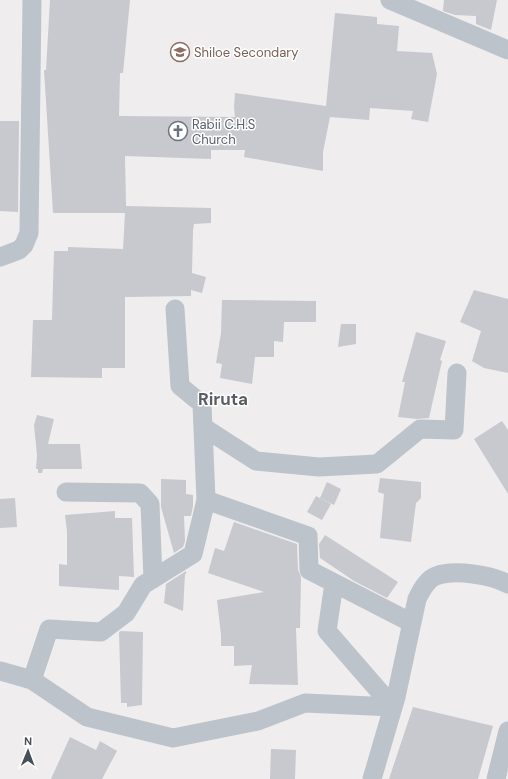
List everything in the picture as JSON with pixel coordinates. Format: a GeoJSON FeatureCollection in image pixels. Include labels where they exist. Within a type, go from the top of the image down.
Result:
{"type":"FeatureCollection","features":[{"type":"Feature","properties":{"kind":"street"},"geometry":{"type":"LineString","coordinates":[[0,257],[19,250],[24,245],[29,233],[32,0]]}},
{"type":"Feature","properties":{"kind":"street"},"geometry":{"type":"LineString","coordinates":[[390,0],[508,50]]}},
{"type":"Feature","properties":{"kind":"street"},"geometry":{"type":"LineString","coordinates":[[32,680],[49,629],[101,632],[126,613],[143,585],[193,554],[206,500],[202,404],[180,386],[175,309]]}},
{"type":"Feature","properties":{"kind":"street"},"geometry":{"type":"LineString","coordinates":[[203,427],[256,461],[319,467],[377,464],[420,429],[454,430],[457,373]]}},
{"type":"Feature","properties":{"kind":"street"},"geometry":{"type":"LineString","coordinates":[[66,492],[140,493],[150,504],[154,578]]}},
{"type":"Feature","properties":{"kind":"street"},"geometry":{"type":"LineString","coordinates":[[206,500],[308,536],[309,570],[412,623]]}},
{"type":"Feature","properties":{"kind":"street"},"geometry":{"type":"LineString","coordinates":[[372,779],[394,707],[417,600],[423,587],[435,576],[460,572],[501,580],[508,584]]}},
{"type":"Feature","properties":{"kind":"street"},"geometry":{"type":"LineString","coordinates":[[334,583],[327,631],[394,707]]}},
{"type":"Feature","properties":{"kind":"street"},"geometry":{"type":"LineString","coordinates":[[0,671],[32,680],[87,717],[173,738],[258,721],[305,703],[394,707]]}},
{"type":"Feature","properties":{"kind":"street"},"geometry":{"type":"LineString","coordinates":[[496,779],[508,731]]}},
{"type":"Feature","properties":{"kind":"building"},"geometry":{"type":"Polygon","coordinates":[[[50,0],[130,0],[123,73],[120,73],[119,116],[235,117],[235,93],[326,106],[335,13],[377,17],[377,24],[399,26],[397,51],[432,53],[437,74],[428,122],[411,119],[413,111],[370,108],[369,120],[330,117],[323,152],[323,171],[244,157],[245,150],[211,150],[211,159],[125,156],[126,206],[211,208],[211,223],[194,224],[193,230],[192,273],[206,277],[202,293],[191,290],[191,296],[125,297],[125,368],[102,368],[102,378],[31,377],[33,320],[52,320],[54,251],[68,251],[68,247],[123,249],[125,213],[53,213],[44,70],[46,70],[50,0]]]}},
{"type":"Feature","properties":{"kind":"building"},"geometry":{"type":"Polygon","coordinates":[[[444,0],[497,0],[491,30],[476,24],[476,16],[455,15],[443,11],[444,0]]]}},
{"type":"Feature","properties":{"kind":"building"},"geometry":{"type":"Polygon","coordinates":[[[0,121],[19,121],[18,212],[0,211],[0,121]]]}},
{"type":"Feature","properties":{"kind":"building"},"geometry":{"type":"Polygon","coordinates":[[[474,290],[508,299],[508,373],[484,368],[472,361],[481,331],[460,322],[474,290]]]}},
{"type":"Feature","properties":{"kind":"building"},"geometry":{"type":"Polygon","coordinates":[[[222,300],[316,301],[316,322],[284,322],[283,342],[274,341],[274,357],[255,357],[252,384],[220,378],[222,364],[216,363],[221,333],[222,300]]]}},
{"type":"Feature","properties":{"kind":"building"},"geometry":{"type":"Polygon","coordinates":[[[341,324],[356,324],[356,344],[338,347],[341,324]]]}},
{"type":"Feature","properties":{"kind":"building"},"geometry":{"type":"Polygon","coordinates":[[[416,332],[446,341],[440,360],[442,361],[429,418],[417,419],[398,417],[405,382],[402,382],[416,332]]]}},
{"type":"Feature","properties":{"kind":"building"},"geometry":{"type":"Polygon","coordinates":[[[37,415],[54,419],[48,444],[80,444],[82,469],[43,469],[42,473],[38,473],[38,469],[36,469],[37,455],[34,425],[37,415]]]}},
{"type":"Feature","properties":{"kind":"building"},"geometry":{"type":"Polygon","coordinates":[[[502,421],[508,430],[508,494],[474,439],[502,421]]]}},
{"type":"Feature","properties":{"kind":"building"},"geometry":{"type":"Polygon","coordinates":[[[380,478],[421,482],[421,498],[416,503],[411,542],[380,538],[384,494],[378,492],[380,478]]]}},
{"type":"Feature","properties":{"kind":"building"},"geometry":{"type":"Polygon","coordinates":[[[161,479],[186,480],[186,494],[193,495],[191,516],[184,516],[185,541],[183,547],[174,553],[161,507],[161,479]]]}},
{"type":"Feature","properties":{"kind":"building"},"geometry":{"type":"Polygon","coordinates":[[[327,482],[341,489],[334,505],[320,498],[327,482]]]}},
{"type":"Feature","properties":{"kind":"building"},"geometry":{"type":"Polygon","coordinates":[[[316,496],[331,504],[322,520],[307,512],[316,496]]]}},
{"type":"Feature","properties":{"kind":"building"},"geometry":{"type":"Polygon","coordinates":[[[15,498],[17,527],[0,528],[0,499],[15,498]]]}},
{"type":"Feature","properties":{"kind":"building"},"geometry":{"type":"Polygon","coordinates":[[[115,511],[115,518],[132,518],[134,577],[119,576],[119,590],[59,586],[59,564],[67,565],[67,531],[65,515],[115,511]]]}},
{"type":"Feature","properties":{"kind":"building"},"geometry":{"type":"Polygon","coordinates":[[[234,522],[297,544],[298,570],[301,577],[300,628],[296,628],[298,685],[249,684],[252,665],[234,666],[234,646],[221,646],[217,600],[264,592],[208,573],[215,548],[224,551],[234,522]]]}},
{"type":"Feature","properties":{"kind":"building"},"geometry":{"type":"Polygon","coordinates":[[[325,535],[398,582],[387,598],[354,581],[320,558],[319,544],[325,535]]]}},
{"type":"Feature","properties":{"kind":"building"},"geometry":{"type":"Polygon","coordinates":[[[186,571],[183,611],[164,603],[166,584],[186,571]]]}},
{"type":"Feature","properties":{"kind":"building"},"geometry":{"type":"Polygon","coordinates":[[[119,632],[143,632],[142,705],[127,707],[127,703],[121,703],[119,632]]]}},
{"type":"Feature","properties":{"kind":"building"},"geometry":{"type":"Polygon","coordinates":[[[413,707],[493,726],[478,779],[389,779],[413,707]]]}},
{"type":"Feature","properties":{"kind":"building"},"geometry":{"type":"Polygon","coordinates":[[[70,737],[96,750],[100,741],[117,751],[102,779],[51,779],[70,737]]]}},
{"type":"Feature","properties":{"kind":"building"},"geometry":{"type":"Polygon","coordinates":[[[271,749],[296,750],[295,779],[270,779],[271,749]]]}},
{"type":"Feature","properties":{"kind":"place","name":"Shiloe Secondary"},"geometry":{"type":"Point","coordinates":[180,52]}},
{"type":"Feature","properties":{"kind":"place","name":"Rabii C.H.S Church"},"geometry":{"type":"Point","coordinates":[178,131]}},
{"type":"Feature","properties":{"kind":"district","name":"Riruta"},"geometry":{"type":"Point","coordinates":[223,399]}}]}
